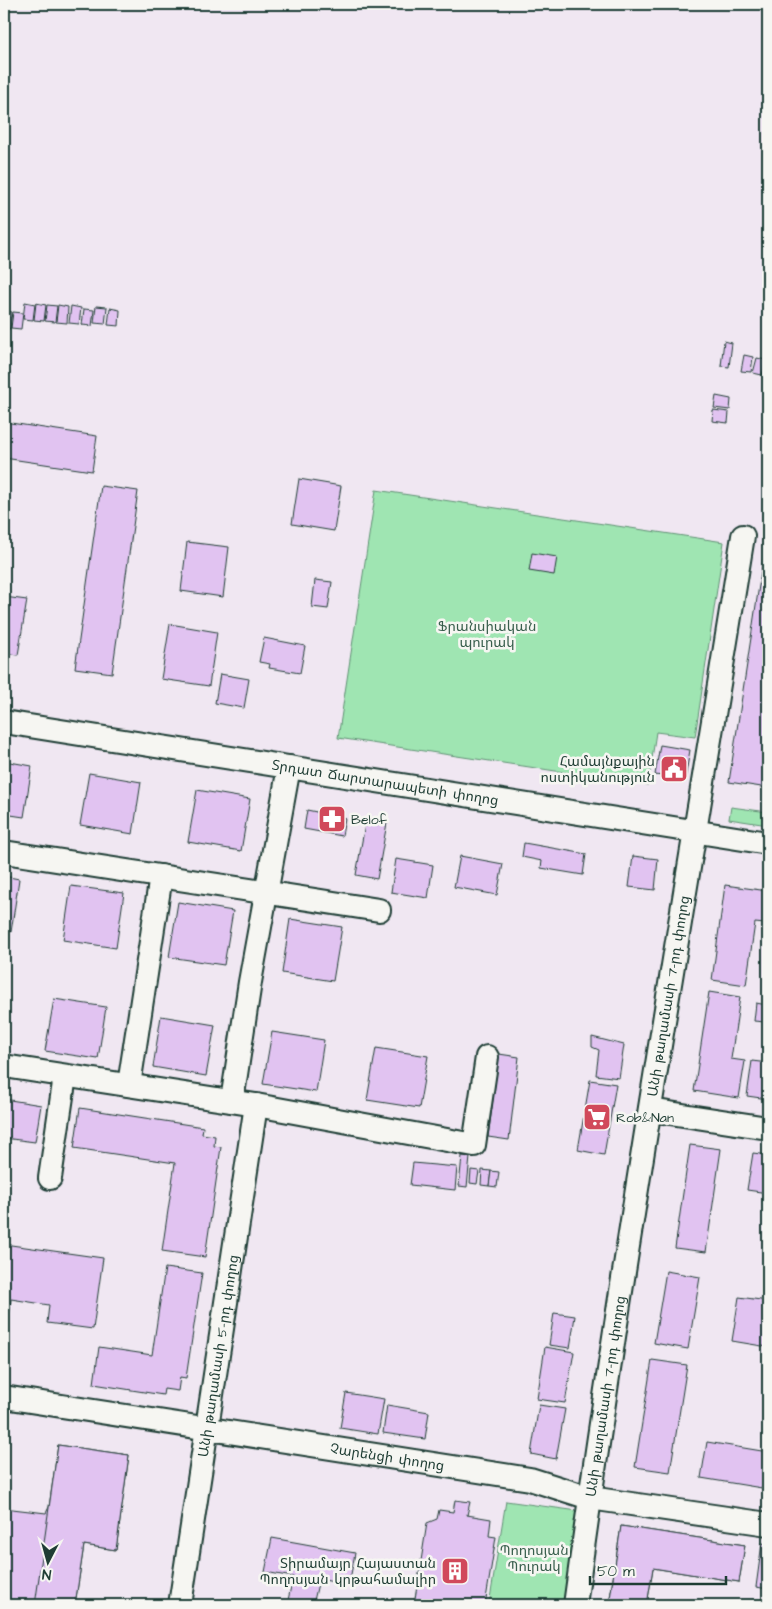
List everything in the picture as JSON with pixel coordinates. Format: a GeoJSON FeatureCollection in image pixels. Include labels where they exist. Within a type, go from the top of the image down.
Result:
{"type":"FeatureCollection","features":[{"type":"Feature","properties":{"kind":"street","name":"Անի թաղամասի 7-րդ փողոց"},"geometry":{"type":"LineString","coordinates":[[575,1605],[650,1110],[743,536]]}},
{"type":"Feature","properties":{"kind":"street","name":"Տրդատ Ճարտարապետի փողոց"},"geometry":{"type":"LineString","coordinates":[[4,722],[768,843]]}},
{"type":"Feature","properties":{"kind":"street"},"geometry":{"type":"LineString","coordinates":[[232,1101],[250,982],[268,893],[289,767]]}},
{"type":"Feature","properties":{"kind":"street"},"geometry":{"type":"LineString","coordinates":[[4,852],[378,910]]}},
{"type":"Feature","properties":{"kind":"street"},"geometry":{"type":"LineString","coordinates":[[129,1085],[161,876]]}},
{"type":"Feature","properties":{"kind":"street"},"geometry":{"type":"LineString","coordinates":[[4,1066],[256,1105],[474,1145],[487,1057]]}},
{"type":"Feature","properties":{"kind":"street"},"geometry":{"type":"LineString","coordinates":[[50,1178],[65,1076]]}},
{"type":"Feature","properties":{"kind":"street","name":"Անի թաղամասի 5-րդ փողոց"},"geometry":{"type":"LineString","coordinates":[[180,1605],[256,1105]]}},
{"type":"Feature","properties":{"kind":"street"},"geometry":{"type":"LineString","coordinates":[[650,1110],[768,1128]]}},
{"type":"Feature","properties":{"kind":"street","name":"Չարենցի փողոց"},"geometry":{"type":"LineString","coordinates":[[4,1397],[530,1479],[590,1498],[768,1524]]}},
{"type":"Feature","properties":{"kind":"green space","name":"Ֆրանսիական պուրակ"},"geometry":{"type":"Polygon","coordinates":[[[376,490],[724,542],[695,737],[656,732],[648,785],[338,738],[376,490]]]}},
{"type":"Feature","properties":{"kind":"green space"},"geometry":{"type":"Polygon","coordinates":[[[731,807],[768,812],[768,825],[729,819],[731,807]]]}},
{"type":"Feature","properties":{"kind":"green space","name":"Պողոսյան Պուրակ"},"geometry":{"type":"Polygon","coordinates":[[[506,1501],[578,1511],[563,1605],[489,1605],[506,1501]]]}},
{"type":"Feature","properties":{"kind":"building"},"geometry":{"type":"Polygon","coordinates":[[[25,302],[35,304],[33,320],[23,319],[25,302]]]}},
{"type":"Feature","properties":{"kind":"building"},"geometry":{"type":"Polygon","coordinates":[[[36,303],[46,305],[44,321],[34,320],[36,303]]]}},
{"type":"Feature","properties":{"kind":"building"},"geometry":{"type":"Polygon","coordinates":[[[47,305],[57,306],[55,322],[45,321],[47,305]]]}},
{"type":"Feature","properties":{"kind":"building"},"geometry":{"type":"Polygon","coordinates":[[[58,305],[68,307],[67,323],[56,322],[58,305]]]}},
{"type":"Feature","properties":{"kind":"building"},"geometry":{"type":"Polygon","coordinates":[[[71,306],[81,308],[79,324],[69,323],[71,306]]]}},
{"type":"Feature","properties":{"kind":"building"},"geometry":{"type":"Polygon","coordinates":[[[96,306],[107,307],[105,324],[94,323],[96,306]]]}},
{"type":"Feature","properties":{"kind":"building"},"geometry":{"type":"Polygon","coordinates":[[[110,308],[120,310],[119,326],[108,325],[110,308]]]}},
{"type":"Feature","properties":{"kind":"building"},"geometry":{"type":"Polygon","coordinates":[[[84,309],[94,310],[92,326],[82,325],[84,309]]]}},
{"type":"Feature","properties":{"kind":"building"},"geometry":{"type":"Polygon","coordinates":[[[4,311],[12,312],[10,329],[4,328],[4,311]]]}},
{"type":"Feature","properties":{"kind":"building"},"geometry":{"type":"Polygon","coordinates":[[[13,312],[23,313],[21,329],[11,328],[13,312]]]}},
{"type":"Feature","properties":{"kind":"building"},"geometry":{"type":"Polygon","coordinates":[[[724,341],[732,343],[729,367],[721,366],[724,341]]]}},
{"type":"Feature","properties":{"kind":"building"},"geometry":{"type":"Polygon","coordinates":[[[744,355],[753,357],[751,372],[741,371],[744,355]]]}},
{"type":"Feature","properties":{"kind":"building"},"geometry":{"type":"Polygon","coordinates":[[[768,355],[768,378],[763,377],[768,355]]]}},
{"type":"Feature","properties":{"kind":"building"},"geometry":{"type":"Polygon","coordinates":[[[757,358],[766,360],[762,375],[753,373],[757,358]]]}},
{"type":"Feature","properties":{"kind":"building"},"geometry":{"type":"Polygon","coordinates":[[[716,396],[731,399],[730,410],[714,408],[716,396]]]}},
{"type":"Feature","properties":{"kind":"building"},"geometry":{"type":"Polygon","coordinates":[[[713,410],[729,412],[728,423],[712,421],[713,410]]]}},
{"type":"Feature","properties":{"kind":"building"},"geometry":{"type":"Polygon","coordinates":[[[4,422],[97,436],[92,471],[4,458],[4,422]]]}},
{"type":"Feature","properties":{"kind":"building"},"geometry":{"type":"Polygon","coordinates":[[[299,479],[341,486],[334,531],[292,524],[299,479]]]}},
{"type":"Feature","properties":{"kind":"building"},"geometry":{"type":"Polygon","coordinates":[[[101,486],[138,491],[112,673],[75,668],[101,486]]]}},
{"type":"Feature","properties":{"kind":"building"},"geometry":{"type":"Polygon","coordinates":[[[187,542],[229,547],[223,597],[181,591],[187,542]]]}},
{"type":"Feature","properties":{"kind":"building"},"geometry":{"type":"Polygon","coordinates":[[[765,546],[768,547],[768,788],[729,782],[765,546]]]}},
{"type":"Feature","properties":{"kind":"building"},"geometry":{"type":"Polygon","coordinates":[[[532,553],[557,557],[554,575],[529,571],[532,553]]]}},
{"type":"Feature","properties":{"kind":"building"},"geometry":{"type":"Polygon","coordinates":[[[315,580],[332,582],[328,609],[312,607],[315,580]]]}},
{"type":"Feature","properties":{"kind":"building"},"geometry":{"type":"Polygon","coordinates":[[[4,597],[27,600],[18,655],[4,653],[4,597]]]}},
{"type":"Feature","properties":{"kind":"building"},"geometry":{"type":"Polygon","coordinates":[[[170,624],[217,632],[209,686],[161,679],[170,624]]]}},
{"type":"Feature","properties":{"kind":"building"},"geometry":{"type":"Polygon","coordinates":[[[264,638],[305,646],[300,673],[269,668],[270,664],[259,662],[264,638]]]}},
{"type":"Feature","properties":{"kind":"building"},"geometry":{"type":"Polygon","coordinates":[[[220,674],[249,679],[244,708],[215,703],[220,674]]]}},
{"type":"Feature","properties":{"kind":"building"},"geometry":{"type":"Polygon","coordinates":[[[660,745],[690,750],[685,779],[655,775],[660,745]]]}},
{"type":"Feature","properties":{"kind":"building"},"geometry":{"type":"Polygon","coordinates":[[[4,761],[32,766],[24,817],[4,814],[4,761]]]}},
{"type":"Feature","properties":{"kind":"building"},"geometry":{"type":"Polygon","coordinates":[[[89,773],[141,782],[133,834],[80,825],[89,773]]]}},
{"type":"Feature","properties":{"kind":"building"},"geometry":{"type":"Polygon","coordinates":[[[197,790],[250,799],[241,851],[188,842],[197,790]]]}},
{"type":"Feature","properties":{"kind":"building"},"geometry":{"type":"Polygon","coordinates":[[[307,810],[345,818],[342,836],[304,829],[307,810]]]}},
{"type":"Feature","properties":{"kind":"building"},"geometry":{"type":"Polygon","coordinates":[[[366,819],[387,823],[377,879],[356,875],[366,819]]]}},
{"type":"Feature","properties":{"kind":"building"},"geometry":{"type":"Polygon","coordinates":[[[524,843],[586,854],[583,875],[541,868],[542,861],[522,857],[524,843]]]}},
{"type":"Feature","properties":{"kind":"building"},"geometry":{"type":"Polygon","coordinates":[[[460,856],[503,864],[497,895],[454,887],[460,856]]]}},
{"type":"Feature","properties":{"kind":"building"},"geometry":{"type":"Polygon","coordinates":[[[633,856],[658,859],[655,890],[629,887],[633,856]]]}},
{"type":"Feature","properties":{"kind":"building"},"geometry":{"type":"Polygon","coordinates":[[[396,859],[433,865],[428,898],[391,892],[396,859]]]}},
{"type":"Feature","properties":{"kind":"building"},"geometry":{"type":"Polygon","coordinates":[[[4,876],[19,879],[11,932],[4,931],[4,876]]]}},
{"type":"Feature","properties":{"kind":"building"},"geometry":{"type":"Polygon","coordinates":[[[725,885],[768,891],[765,924],[755,923],[746,985],[712,980],[725,885]]]}},
{"type":"Feature","properties":{"kind":"building"},"geometry":{"type":"Polygon","coordinates":[[[71,886],[124,893],[116,948],[63,940],[71,886]]]}},
{"type":"Feature","properties":{"kind":"building"},"geometry":{"type":"Polygon","coordinates":[[[178,902],[233,911],[224,965],[169,957],[178,902]]]}},
{"type":"Feature","properties":{"kind":"building"},"geometry":{"type":"Polygon","coordinates":[[[290,919],[342,927],[333,981],[282,973],[290,919]]]}},
{"type":"Feature","properties":{"kind":"building"},"geometry":{"type":"Polygon","coordinates":[[[709,992],[740,997],[731,1059],[745,1061],[739,1098],[694,1091],[709,992]]]}},
{"type":"Feature","properties":{"kind":"building"},"geometry":{"type":"Polygon","coordinates":[[[54,999],[106,1007],[98,1059],[45,1051],[54,999]]]}},
{"type":"Feature","properties":{"kind":"building"},"geometry":{"type":"Polygon","coordinates":[[[756,1003],[767,1005],[765,1022],[754,1021],[756,1003]]]}},
{"type":"Feature","properties":{"kind":"building"},"geometry":{"type":"Polygon","coordinates":[[[161,1016],[215,1025],[206,1076],[153,1067],[161,1016]]]}},
{"type":"Feature","properties":{"kind":"building"},"geometry":{"type":"Polygon","coordinates":[[[272,1032],[324,1040],[316,1092],[263,1084],[272,1032]]]}},
{"type":"Feature","properties":{"kind":"building"},"geometry":{"type":"Polygon","coordinates":[[[592,1037],[624,1045],[619,1078],[596,1075],[599,1050],[592,1047],[592,1037]]]}},
{"type":"Feature","properties":{"kind":"building"},"geometry":{"type":"Polygon","coordinates":[[[376,1048],[428,1056],[419,1108],[367,1100],[376,1048]]]}},
{"type":"Feature","properties":{"kind":"building"},"geometry":{"type":"Polygon","coordinates":[[[499,1054],[519,1057],[509,1140],[488,1137],[499,1054]]]}},
{"type":"Feature","properties":{"kind":"building"},"geometry":{"type":"Polygon","coordinates":[[[752,1061],[768,1063],[768,1099],[747,1096],[752,1061]]]}},
{"type":"Feature","properties":{"kind":"building","name":"Rob&Nan"},"geometry":{"type":"Polygon","coordinates":[[[590,1080],[616,1084],[604,1155],[578,1150],[590,1080]]]}},
{"type":"Feature","properties":{"kind":"building"},"geometry":{"type":"Polygon","coordinates":[[[4,1099],[41,1105],[35,1142],[4,1138],[4,1099]]]}},
{"type":"Feature","properties":{"kind":"building"},"geometry":{"type":"Polygon","coordinates":[[[80,1108],[203,1127],[202,1134],[215,1136],[214,1146],[221,1147],[205,1257],[162,1251],[175,1163],[74,1148],[80,1108]]]}},
{"type":"Feature","properties":{"kind":"building"},"geometry":{"type":"Polygon","coordinates":[[[690,1145],[721,1149],[706,1252],[675,1248],[690,1145]]]}},
{"type":"Feature","properties":{"kind":"building"},"geometry":{"type":"Polygon","coordinates":[[[753,1153],[768,1155],[768,1193],[747,1190],[753,1153]]]}},
{"type":"Feature","properties":{"kind":"building"},"geometry":{"type":"Polygon","coordinates":[[[462,1156],[470,1157],[467,1187],[459,1186],[462,1156]]]}},
{"type":"Feature","properties":{"kind":"building"},"geometry":{"type":"Polygon","coordinates":[[[413,1163],[457,1167],[455,1190],[410,1185],[413,1163]]]}},
{"type":"Feature","properties":{"kind":"building"},"geometry":{"type":"Polygon","coordinates":[[[471,1170],[479,1171],[477,1184],[470,1183],[471,1170]]]}},
{"type":"Feature","properties":{"kind":"building"},"geometry":{"type":"Polygon","coordinates":[[[482,1170],[491,1171],[489,1186],[481,1185],[482,1170]]]}},
{"type":"Feature","properties":{"kind":"building"},"geometry":{"type":"Polygon","coordinates":[[[491,1171],[499,1172],[497,1187],[489,1186],[491,1171]]]}},
{"type":"Feature","properties":{"kind":"building"},"geometry":{"type":"Polygon","coordinates":[[[4,1244],[103,1258],[93,1329],[47,1323],[49,1305],[11,1299],[9,1318],[4,1317],[4,1244]]]}},
{"type":"Feature","properties":{"kind":"building"},"geometry":{"type":"Polygon","coordinates":[[[165,1268],[202,1273],[186,1378],[180,1377],[178,1391],[164,1389],[163,1395],[94,1384],[99,1347],[152,1355],[165,1268]]]}},
{"type":"Feature","properties":{"kind":"building"},"geometry":{"type":"Polygon","coordinates":[[[666,1271],[700,1277],[688,1349],[654,1343],[666,1271]]]}},
{"type":"Feature","properties":{"kind":"building"},"geometry":{"type":"Polygon","coordinates":[[[739,1297],[768,1301],[768,1347],[732,1341],[739,1297]]]}},
{"type":"Feature","properties":{"kind":"building"},"geometry":{"type":"Polygon","coordinates":[[[554,1313],[575,1316],[570,1348],[549,1345],[554,1313]]]}},
{"type":"Feature","properties":{"kind":"building"},"geometry":{"type":"Polygon","coordinates":[[[545,1347],[574,1352],[565,1403],[537,1399],[545,1347]]]}},
{"type":"Feature","properties":{"kind":"building"},"geometry":{"type":"Polygon","coordinates":[[[652,1360],[687,1365],[670,1472],[635,1467],[652,1360]]]}},
{"type":"Feature","properties":{"kind":"building"},"geometry":{"type":"Polygon","coordinates":[[[346,1393],[384,1399],[378,1434],[340,1428],[346,1393]]]}},
{"type":"Feature","properties":{"kind":"building"},"geometry":{"type":"Polygon","coordinates":[[[387,1405],[429,1412],[425,1439],[383,1433],[387,1405]]]}},
{"type":"Feature","properties":{"kind":"building"},"geometry":{"type":"Polygon","coordinates":[[[539,1405],[565,1409],[556,1459],[531,1454],[539,1405]]]}},
{"type":"Feature","properties":{"kind":"building"},"geometry":{"type":"Polygon","coordinates":[[[707,1442],[768,1452],[768,1489],[701,1478],[707,1442]]]}},
{"type":"Feature","properties":{"kind":"building"},"geometry":{"type":"Polygon","coordinates":[[[58,1445],[129,1455],[116,1550],[84,1545],[75,1605],[4,1605],[4,1508],[46,1513],[49,1507],[58,1445]]]}},
{"type":"Feature","properties":{"kind":"building"},"geometry":{"type":"Polygon","coordinates":[[[58,1445],[129,1455],[116,1550],[84,1545],[75,1605],[35,1605],[58,1445]]]}},
{"type":"Feature","properties":{"kind":"building","name":"Տիրամայր Հայաստան Պողոսյան կրթահամալիր"},"geometry":{"type":"Polygon","coordinates":[[[455,1500],[470,1502],[467,1515],[491,1519],[489,1536],[496,1537],[485,1605],[414,1605],[427,1523],[437,1519],[439,1510],[453,1512],[455,1500]]]}},
{"type":"Feature","properties":{"kind":"building"},"geometry":{"type":"Polygon","coordinates":[[[621,1526],[745,1545],[739,1582],[653,1568],[647,1605],[609,1605],[621,1526]]]}},
{"type":"Feature","properties":{"kind":"building"},"geometry":{"type":"Polygon","coordinates":[[[621,1526],[745,1545],[739,1582],[653,1568],[647,1605],[609,1605],[621,1526]]]}},
{"type":"Feature","properties":{"kind":"building"},"geometry":{"type":"Polygon","coordinates":[[[272,1538],[355,1553],[349,1585],[319,1579],[313,1605],[287,1605],[293,1577],[265,1572],[272,1538]]]}},
{"type":"Feature","properties":{"kind":"building"},"geometry":{"type":"Polygon","coordinates":[[[762,1543],[768,1544],[768,1589],[756,1587],[762,1543]]]}},
{"type":"Feature","properties":{"kind":"place","name":"Համայնքային ոստիկանություն"},"geometry":{"type":"Point","coordinates":[674,769]}},
{"type":"Feature","properties":{"kind":"place","name":"Belof"},"geometry":{"type":"Point","coordinates":[332,819]}},
{"type":"Feature","properties":{"kind":"place","name":"Rob&Nan"},"geometry":{"type":"Point","coordinates":[597,1117]}},
{"type":"Feature","properties":{"kind":"place","name":"Տիրամայր Հայաստան Պողոսյան կրթահամալիր"},"geometry":{"type":"Point","coordinates":[455,1571]}}]}
